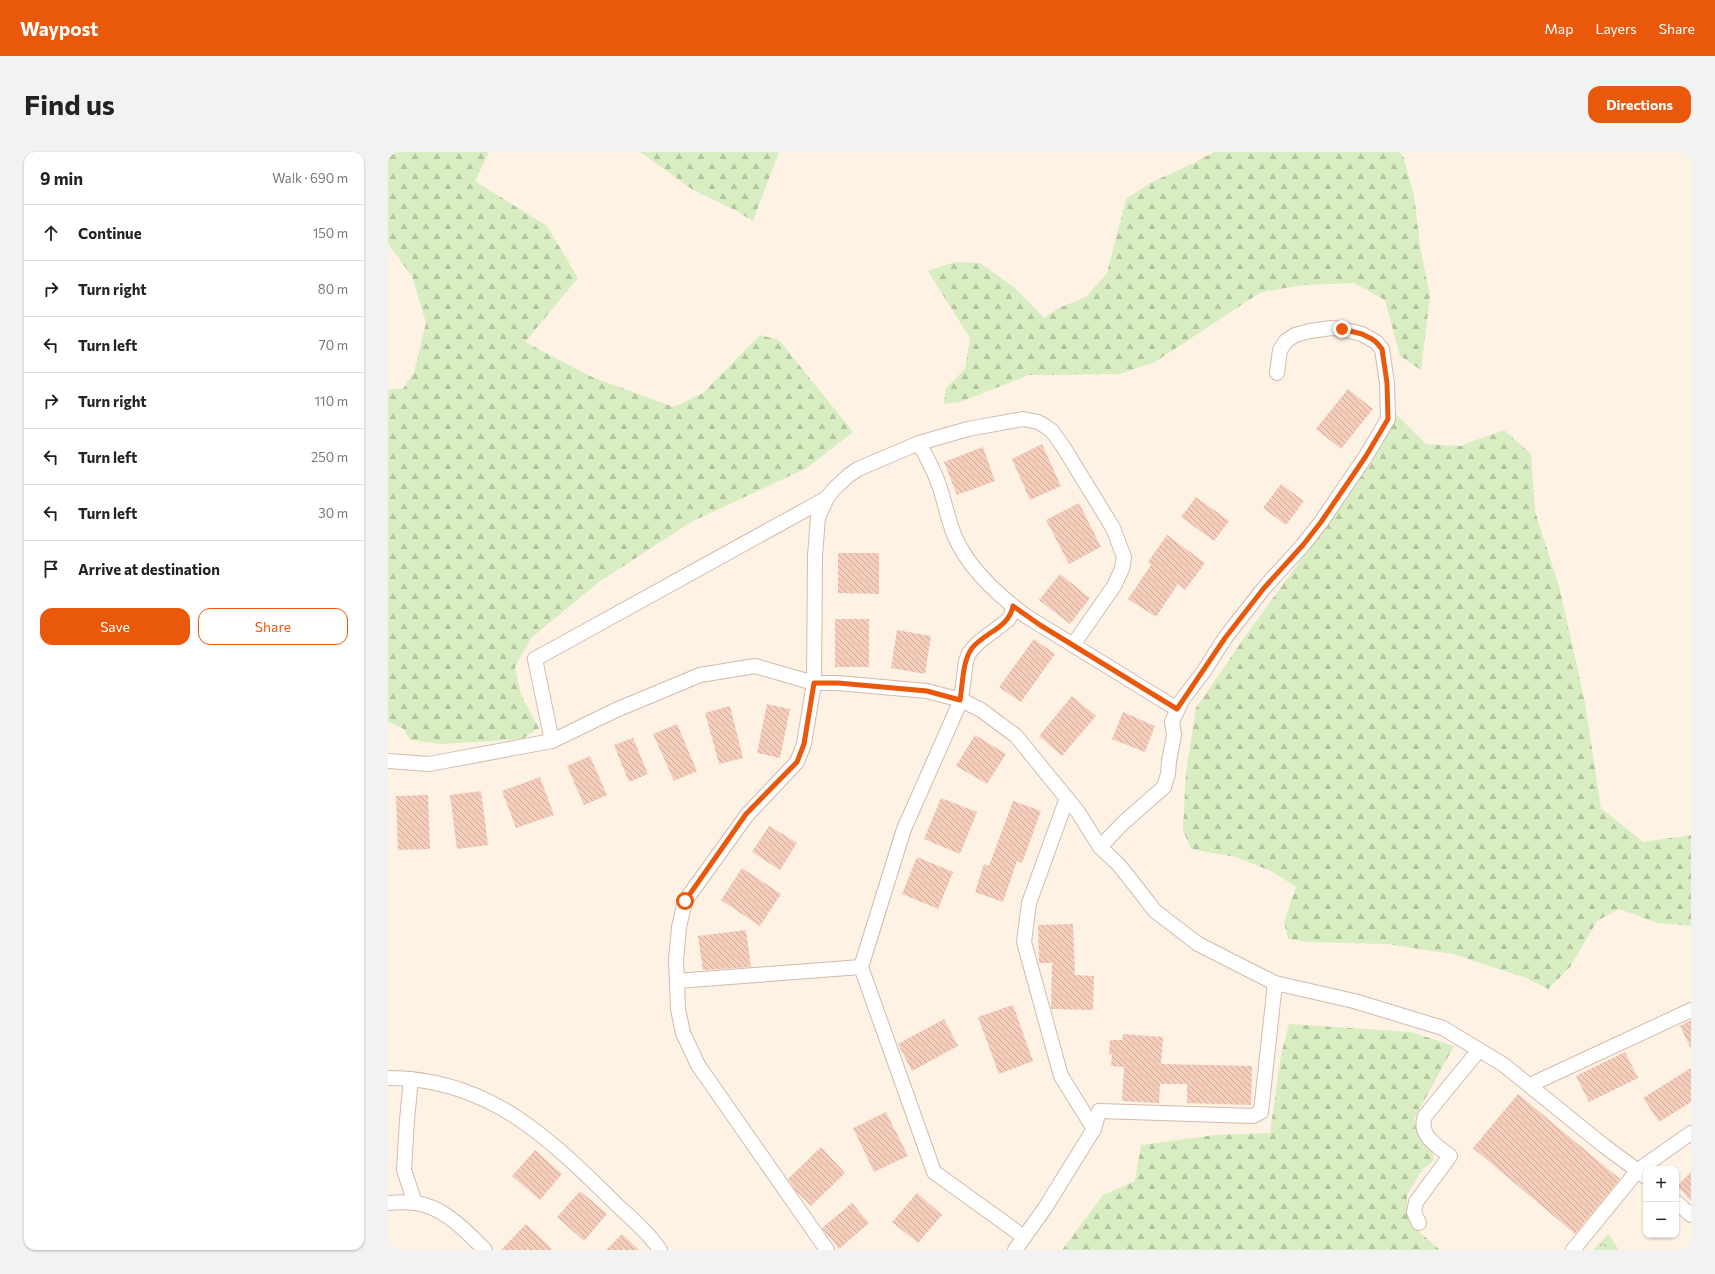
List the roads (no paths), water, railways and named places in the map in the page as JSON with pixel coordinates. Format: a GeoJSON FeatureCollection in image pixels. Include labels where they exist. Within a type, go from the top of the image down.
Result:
{"type":"FeatureCollection","features":[{"type":"Feature","properties":{"kind":"street"},"geometry":{"type":"LineString","coordinates":[[1100,847],[1123,823],[1164,787],[1168,774],[1174,735],[1172,722],[1177,709],[1235,625],[1264,588],[1303,545],[1321,522],[1366,456],[1388,419],[1387,383],[1382,349],[1376,342],[1362,334],[1331,328],[1295,335],[1286,341],[1280,350],[1277,373]]}},
{"type":"Feature","properties":{"kind":"street"},"geometry":{"type":"LineString","coordinates":[[827,1250],[698,1065],[683,1033],[678,1009],[676,959],[679,927],[685,901],[746,814],[797,762],[804,744],[814,683],[815,556],[818,517],[827,498],[840,483],[858,469],[919,443],[968,429],[1023,419],[1038,422],[1052,431],[1064,448],[1113,528],[1124,557],[1122,569],[1114,586],[1073,645]]}},
{"type":"Feature","properties":{"kind":"street"},"geometry":{"type":"LineString","coordinates":[[919,443],[938,483],[955,537],[976,569],[988,584],[1013,606],[1177,709]]}},
{"type":"Feature","properties":{"kind":"street"},"geometry":{"type":"LineString","coordinates":[[552,741],[536,659],[827,498]]}},
{"type":"Feature","properties":{"kind":"street"},"geometry":{"type":"LineString","coordinates":[[1013,606],[1008,620],[979,642],[969,653],[966,661],[960,700],[904,829],[861,967],[934,1172],[1024,1237]]}},
{"type":"Feature","properties":{"kind":"street"},"geometry":{"type":"LineString","coordinates":[[388,761],[429,764],[552,741],[616,710],[700,675],[755,666],[814,683],[838,683],[927,691],[960,700],[981,710],[1016,736],[1078,812],[1100,847],[1119,865],[1155,911],[1198,944],[1275,983],[1354,1001],[1443,1028],[1504,1065],[1603,1145],[1642,1173]]}},
{"type":"Feature","properties":{"kind":"street"},"geometry":{"type":"LineString","coordinates":[[1067,798],[1029,903],[1024,942],[1061,1076],[1094,1130]]}},
{"type":"Feature","properties":{"kind":"street"},"geometry":{"type":"LineString","coordinates":[[677,981],[861,967]]}},
{"type":"Feature","properties":{"kind":"street"},"geometry":{"type":"LineString","coordinates":[[1015,1250],[1045,1208],[1094,1130],[1099,1111],[1253,1116],[1261,1112],[1275,983]]}},
{"type":"Feature","properties":{"kind":"street"},"geometry":{"type":"LineString","coordinates":[[1530,1085],[1691,1010]]}},
{"type":"Feature","properties":{"kind":"street"},"geometry":{"type":"LineString","coordinates":[[1419,1223],[1414,1212],[1416,1202],[1450,1156],[1427,1137],[1423,1124],[1425,1116],[1478,1050]]}},
{"type":"Feature","properties":{"kind":"street"},"geometry":{"type":"LineString","coordinates":[[388,1078],[433,1082],[468,1091],[518,1118],[560,1150],[580,1168],[636,1222],[660,1250]]}},
{"type":"Feature","properties":{"kind":"street"},"geometry":{"type":"LineString","coordinates":[[411,1079],[404,1170],[415,1203]]}},
{"type":"Feature","properties":{"kind":"street"},"geometry":{"type":"LineString","coordinates":[[1573,1250],[1642,1173],[1691,1134]]}},
{"type":"Feature","properties":{"kind":"street"},"geometry":{"type":"LineString","coordinates":[[388,1203],[415,1203],[440,1211],[467,1232],[485,1250]]}},
{"type":"Feature","properties":{"kind":"street"},"geometry":{"type":"LineString","coordinates":[[1679,1205],[1691,1215]]}}]}
